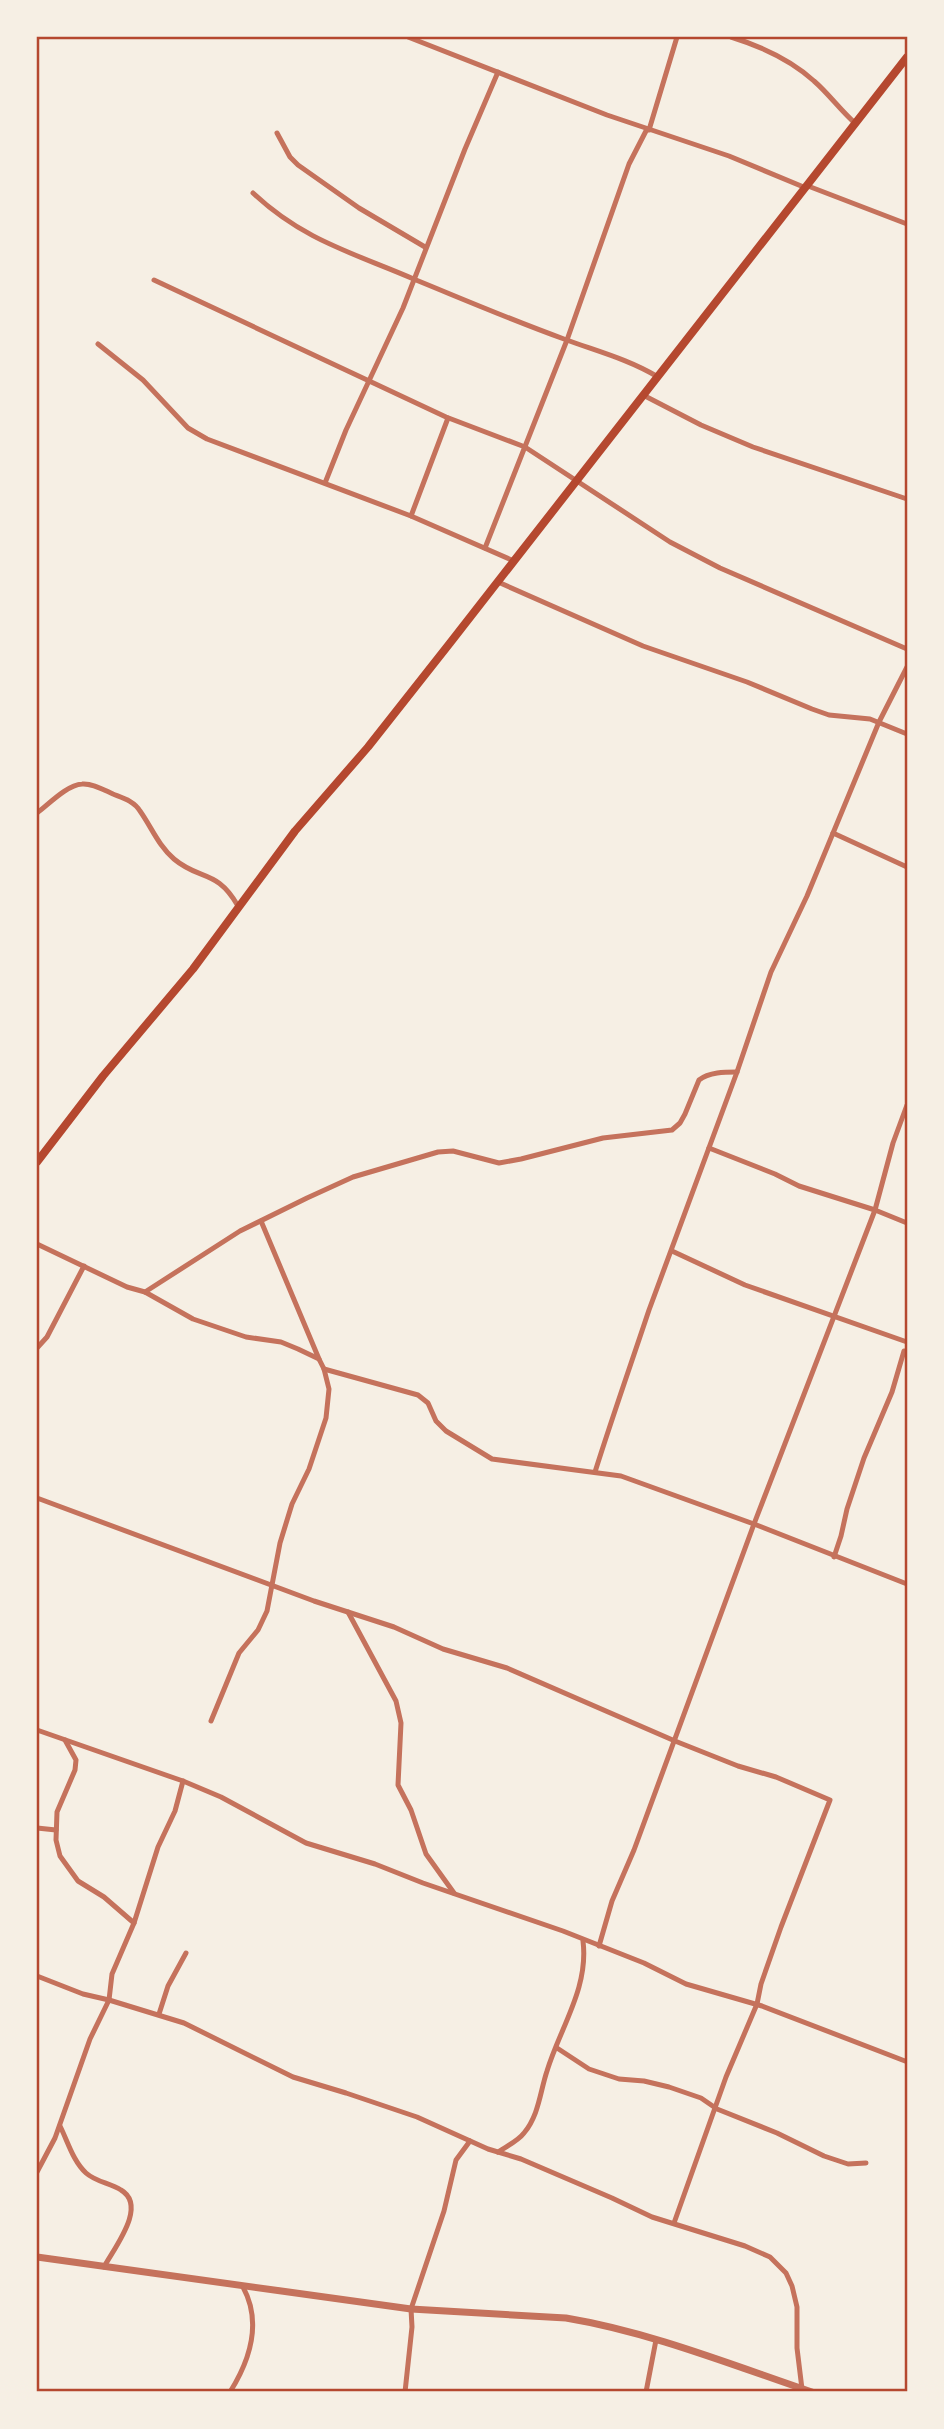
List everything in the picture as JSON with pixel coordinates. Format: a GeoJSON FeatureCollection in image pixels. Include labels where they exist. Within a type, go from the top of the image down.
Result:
{"type":"FeatureCollection","features":[{"type":"Feature","properties":{"kind":"main road"},"geometry":{"type":"LineString","coordinates":[[37,1162],[103,1076],[193,969],[295,831],[368,747],[498,582],[907,57]]}},
{"type":"Feature","properties":{"kind":"street"},"geometry":{"type":"LineString","coordinates":[[408,37],[907,224]]}},
{"type":"Feature","properties":{"kind":"street"},"geometry":{"type":"LineString","coordinates":[[485,548],[567,340],[629,164],[648,129],[677,37]]}},
{"type":"Feature","properties":{"kind":"street"},"geometry":{"type":"LineString","coordinates":[[731,37],[756,46],[796,68],[821,87],[856,124]]}},
{"type":"Feature","properties":{"kind":"street"},"geometry":{"type":"LineString","coordinates":[[325,483],[368,381],[403,308],[425,247],[498,72]]}},
{"type":"Feature","properties":{"kind":"street"},"geometry":{"type":"LineString","coordinates":[[277,133],[290,157],[298,165],[359,208],[425,247]]}},
{"type":"Feature","properties":{"kind":"street"},"geometry":{"type":"LineString","coordinates":[[253,193],[282,218],[343,252],[476,306],[623,358],[658,377]]}},
{"type":"Feature","properties":{"kind":"street"},"geometry":{"type":"LineString","coordinates":[[155,280],[448,418],[525,446],[670,542],[720,568],[907,649]]}},
{"type":"Feature","properties":{"kind":"street"},"geometry":{"type":"LineString","coordinates":[[98,344],[143,380],[188,428],[226,447],[411,516],[514,561]]}},
{"type":"Feature","properties":{"kind":"street"},"geometry":{"type":"LineString","coordinates":[[643,395],[701,425],[753,447],[907,499]]}},
{"type":"Feature","properties":{"kind":"street"},"geometry":{"type":"LineString","coordinates":[[411,516],[448,418]]}},
{"type":"Feature","properties":{"kind":"street"},"geometry":{"type":"LineString","coordinates":[[498,582],[642,646],[747,682],[829,715],[862,717],[907,734]]}},
{"type":"Feature","properties":{"kind":"street"},"geometry":{"type":"LineString","coordinates":[[596,1472],[649,1310],[673,1251],[771,972],[879,723],[907,667]]}},
{"type":"Feature","properties":{"kind":"street"},"geometry":{"type":"LineString","coordinates":[[37,813],[63,793],[81,784],[132,802],[167,852],[183,866],[216,880],[231,894],[238,906]]}},
{"type":"Feature","properties":{"kind":"street"},"geometry":{"type":"LineString","coordinates":[[833,834],[907,867]]}},
{"type":"Feature","properties":{"kind":"street"},"geometry":{"type":"LineString","coordinates":[[145,1292],[240,1231],[353,1177],[438,1152],[453,1151],[499,1163],[603,1138],[672,1130],[680,1123],[702,1077],[737,1072]]}},
{"type":"Feature","properties":{"kind":"street"},"geometry":{"type":"LineString","coordinates":[[599,1946],[612,1901],[634,1850],[754,1524],[874,1210],[893,1143],[907,1106]]}},
{"type":"Feature","properties":{"kind":"street"},"geometry":{"type":"LineString","coordinates":[[709,1148],[799,1186],[907,1223]]}},
{"type":"Feature","properties":{"kind":"street"},"geometry":{"type":"LineString","coordinates":[[211,1721],[239,1654],[263,1621],[280,1543],[292,1504],[309,1469],[326,1418],[328,1389],[324,1369],[261,1221]]}},
{"type":"Feature","properties":{"kind":"street"},"geometry":{"type":"LineString","coordinates":[[37,1244],[127,1287],[145,1292],[193,1320],[246,1337],[281,1342],[319,1359]]}},
{"type":"Feature","properties":{"kind":"street"},"geometry":{"type":"LineString","coordinates":[[673,1251],[745,1285],[907,1342]]}},
{"type":"Feature","properties":{"kind":"street"},"geometry":{"type":"LineString","coordinates":[[37,1348],[47,1336],[84,1266]]}},
{"type":"Feature","properties":{"kind":"street"},"geometry":{"type":"LineString","coordinates":[[834,1557],[864,1458],[892,1392],[904,1351]]}},
{"type":"Feature","properties":{"kind":"street"},"geometry":{"type":"LineString","coordinates":[[324,1369],[418,1395],[428,1403],[436,1421],[446,1432],[492,1459],[621,1476],[907,1584]]}},
{"type":"Feature","properties":{"kind":"street"},"geometry":{"type":"LineString","coordinates":[[37,1497],[394,1627],[443,1649],[507,1668],[675,1741],[738,1766],[776,1777],[830,1800],[674,2223]]}},
{"type":"Feature","properties":{"kind":"street"},"geometry":{"type":"LineString","coordinates":[[348,1612],[396,1701],[401,1723],[398,1785],[411,1810],[426,1854],[454,1893]]}},
{"type":"Feature","properties":{"kind":"street"},"geometry":{"type":"LineString","coordinates":[[37,1730],[183,1781],[221,1797],[306,1843],[375,1864],[564,1931],[685,1984],[757,2004],[905,2061]]}},
{"type":"Feature","properties":{"kind":"street"},"geometry":{"type":"LineString","coordinates":[[65,1740],[74,1753],[75,1770],[57,1812],[56,1830],[60,1856],[78,1881],[104,1897],[134,1923]]}},
{"type":"Feature","properties":{"kind":"street"},"geometry":{"type":"LineString","coordinates":[[37,2172],[60,2126],[90,2039],[109,2000],[112,1973],[134,1923],[158,1847],[176,1811],[183,1781]]}},
{"type":"Feature","properties":{"kind":"street"},"geometry":{"type":"LineString","coordinates":[[37,1828],[56,1830]]}},
{"type":"Feature","properties":{"kind":"street"},"geometry":{"type":"LineString","coordinates":[[498,2152],[525,2132],[535,2116],[547,2071],[579,1987],[584,1955],[583,1941]]}},
{"type":"Feature","properties":{"kind":"street"},"geometry":{"type":"LineString","coordinates":[[159,2014],[168,1986],[186,1953]]}},
{"type":"Feature","properties":{"kind":"street"},"geometry":{"type":"LineString","coordinates":[[37,1976],[83,1994],[159,2014],[209,2034],[293,2077],[346,2092],[417,2118],[568,2179],[652,2217],[745,2246],[770,2257],[786,2273],[792,2286],[797,2307],[797,2348],[802,2389]]}},
{"type":"Feature","properties":{"kind":"street"},"geometry":{"type":"LineString","coordinates":[[557,2048],[589,2069],[619,2079],[669,2087],[701,2098],[717,2109],[777,2133],[824,2156],[848,2164],[866,2163]]}},
{"type":"Feature","properties":{"kind":"street"},"geometry":{"type":"LineString","coordinates":[[60,2126],[79,2165],[88,2175],[122,2190],[127,2194],[131,2206],[125,2232],[104,2267]]}},
{"type":"Feature","properties":{"kind":"street"},"geometry":{"type":"LineString","coordinates":[[405,2392],[412,2327],[411,2309],[444,2211],[456,2160],[470,2141]]}},
{"type":"Feature","properties":{"kind":"street"},"geometry":{"type":"LineString","coordinates":[[37,2257],[411,2309],[566,2318],[656,2340],[813,2392]]}},
{"type":"Feature","properties":{"kind":"street"},"geometry":{"type":"LineString","coordinates":[[230,2392],[247,2357],[253,2334],[249,2297],[243,2287]]}},
{"type":"Feature","properties":{"kind":"street"},"geometry":{"type":"LineString","coordinates":[[646,2392],[656,2340]]}}]}
